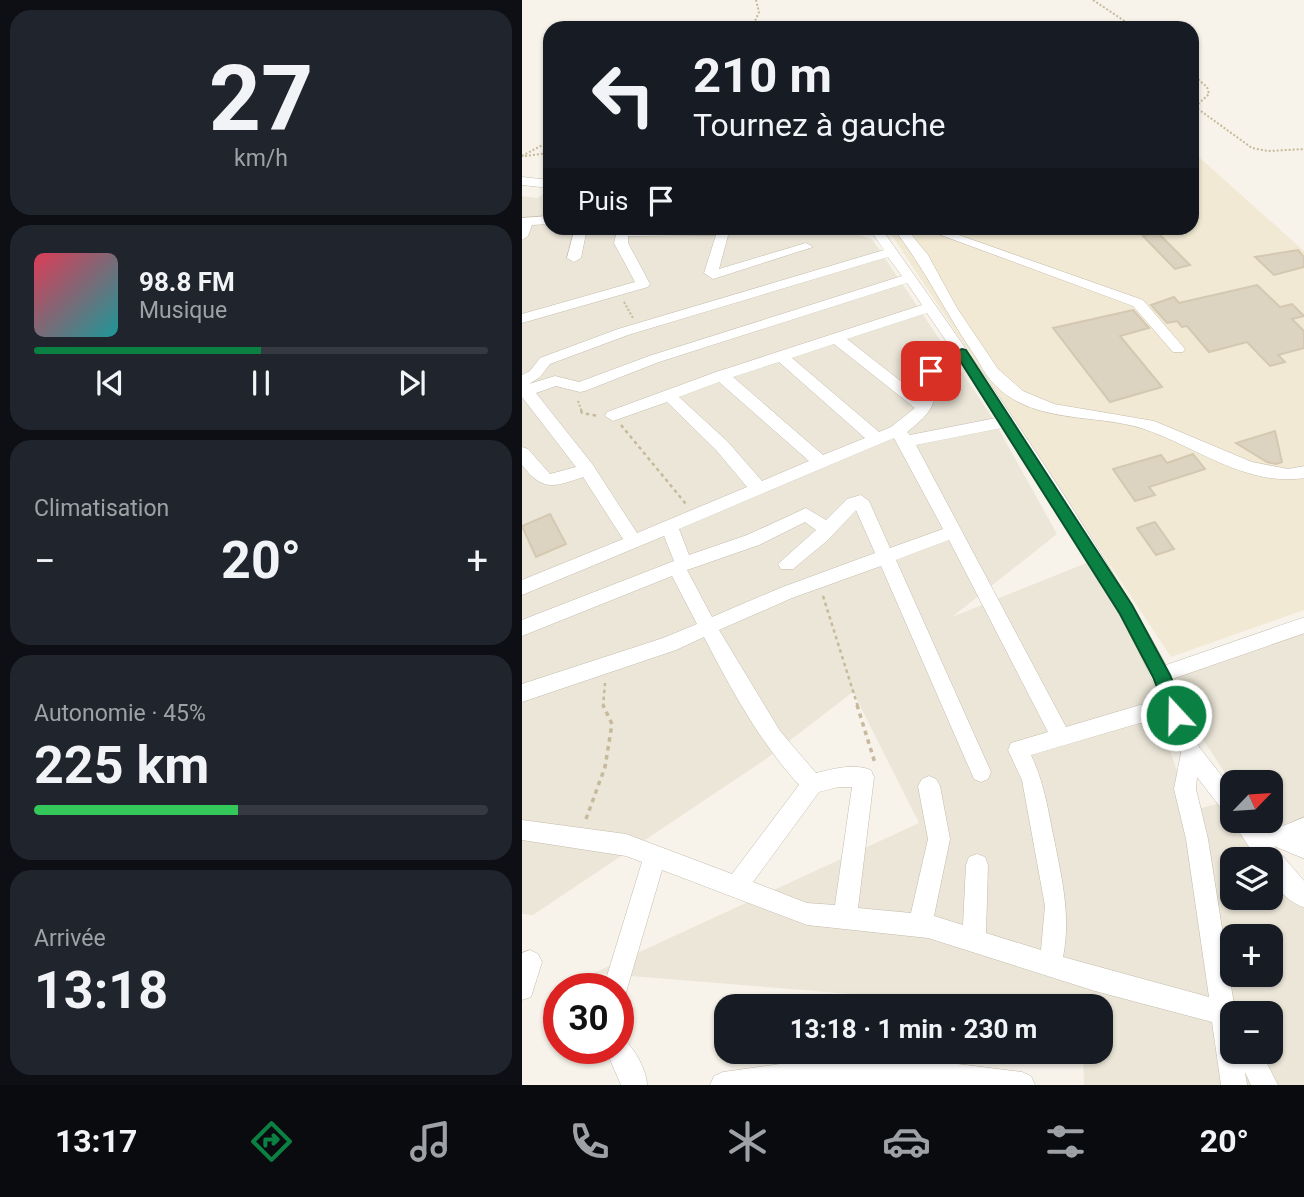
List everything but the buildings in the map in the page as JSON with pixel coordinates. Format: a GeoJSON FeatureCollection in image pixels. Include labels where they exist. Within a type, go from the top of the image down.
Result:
{"type":"FeatureCollection","features":[{"type":"Feature","properties":{"kind":"street"},"geometry":{"type":"LineString","coordinates":[[522,181],[543,183]]}},
{"type":"Feature","properties":{"kind":"street"},"geometry":{"type":"LineString","coordinates":[[522,236],[527,221],[543,220]]}},
{"type":"Feature","properties":{"kind":"street"},"geometry":{"type":"LineString","coordinates":[[574,258],[579,235]]}},
{"type":"Feature","properties":{"kind":"street"},"geometry":{"type":"LineString","coordinates":[[522,319],[639,286],[643,282],[621,243],[622,235]]}},
{"type":"Feature","properties":{"kind":"street"},"geometry":{"type":"LineString","coordinates":[[721,235],[711,273],[713,275],[806,247]]}},
{"type":"Feature","properties":{"kind":"street"},"geometry":{"type":"LineString","coordinates":[[880,235],[962,353],[1126,610],[1161,675],[1191,753],[1220,790]]}},
{"type":"Feature","properties":{"kind":"street"},"geometry":{"type":"LineString","coordinates":[[907,235],[913,240],[951,309],[1001,382],[1021,397],[1042,408],[1147,425],[1265,473],[1295,476],[1304,472]]}},
{"type":"Feature","properties":{"kind":"street"},"geometry":{"type":"LineString","coordinates":[[948,235],[1137,303],[1178,349]]}},
{"type":"Feature","properties":{"kind":"street"},"geometry":{"type":"LineString","coordinates":[[523,386],[545,361],[638,327],[891,252]]}},
{"type":"Feature","properties":{"kind":"street"},"geometry":{"type":"LineString","coordinates":[[523,386],[555,381],[574,388],[654,359],[910,278]]}},
{"type":"Feature","properties":{"kind":"street"},"geometry":{"type":"LineString","coordinates":[[613,416],[720,375],[929,307]]}},
{"type":"Feature","properties":{"kind":"street"},"geometry":{"type":"LineString","coordinates":[[835,338],[907,396],[924,405]]}},
{"type":"Feature","properties":{"kind":"street"},"geometry":{"type":"LineString","coordinates":[[901,436],[924,405],[929,394],[931,371],[937,363],[962,353]]}},
{"type":"Feature","properties":{"kind":"street"},"geometry":{"type":"LineString","coordinates":[[781,356],[876,439]]}},
{"type":"Feature","properties":{"kind":"street"},"geometry":{"type":"LineString","coordinates":[[720,375],[820,462]]}},
{"type":"Feature","properties":{"kind":"street"},"geometry":{"type":"LineString","coordinates":[[523,386],[587,469],[634,542]]}},
{"type":"Feature","properties":{"kind":"street"},"geometry":{"type":"LineString","coordinates":[[668,395],[722,446],[758,488]]}},
{"type":"Feature","properties":{"kind":"street"},"geometry":{"type":"LineString","coordinates":[[522,588],[876,439],[1004,422]]}},
{"type":"Feature","properties":{"kind":"street"},"geometry":{"type":"LineString","coordinates":[[901,436],[1060,736]]}},
{"type":"Feature","properties":{"kind":"street"},"geometry":{"type":"LineString","coordinates":[[522,453],[541,479],[548,481],[587,469]]}},
{"type":"Feature","properties":{"kind":"street"},"geometry":{"type":"LineString","coordinates":[[787,564],[822,535],[853,503],[861,501],[981,772]]}},
{"type":"Feature","properties":{"kind":"street"},"geometry":{"type":"LineString","coordinates":[[522,628],[680,565],[753,540],[806,514],[826,529]]}},
{"type":"Feature","properties":{"kind":"street"},"geometry":{"type":"LineString","coordinates":[[669,526],[680,565],[709,627],[763,723],[798,771],[812,784]]}},
{"type":"Feature","properties":{"kind":"street"},"geometry":{"type":"LineString","coordinates":[[522,693],[607,666],[709,627],[786,593],[953,532]]}},
{"type":"Feature","properties":{"kind":"street"},"geometry":{"type":"LineString","coordinates":[[1161,675],[1304,625]]}},
{"type":"Feature","properties":{"kind":"street"},"geometry":{"type":"LineString","coordinates":[[1050,965],[1056,934],[1056,906],[1032,780],[1018,750],[1140,714],[1176,715]]}},
{"type":"Feature","properties":{"kind":"street"},"geometry":{"type":"LineString","coordinates":[[1191,753],[1185,789],[1197,839],[1226,1001]]}},
{"type":"Feature","properties":{"kind":"street"},"geometry":{"type":"LineString","coordinates":[[736,887],[812,784],[839,776],[864,777],[845,918]]}},
{"type":"Feature","properties":{"kind":"street"},"geometry":{"type":"LineString","coordinates":[[920,926],[938,839],[929,786]]}},
{"type":"Feature","properties":{"kind":"street"},"geometry":{"type":"LineString","coordinates":[[1280,838],[1304,827]]}},
{"type":"Feature","properties":{"kind":"street"},"geometry":{"type":"LineString","coordinates":[[522,830],[625,845],[807,914],[920,926],[1220,1016]]}},
{"type":"Feature","properties":{"kind":"street"},"geometry":{"type":"LineString","coordinates":[[1269,833],[1304,849]]}},
{"type":"Feature","properties":{"kind":"street"},"geometry":{"type":"LineString","coordinates":[[620,973],[655,857]]}},
{"type":"Feature","properties":{"kind":"street"},"geometry":{"type":"LineString","coordinates":[[974,941],[977,865]]}},
{"type":"Feature","properties":{"kind":"street"},"geometry":{"type":"LineString","coordinates":[[1283,876],[1304,897]]}},
{"type":"Feature","properties":{"kind":"street"},"geometry":{"type":"LineString","coordinates":[[522,988],[530,962]]}},
{"type":"Feature","properties":{"kind":"street"},"geometry":{"type":"LineString","coordinates":[[626,1064],[633,1078],[633,1085]]}},
{"type":"Feature","properties":{"kind":"street"},"geometry":{"type":"LineString","coordinates":[[1232,1064],[1234,1085]]}},
{"type":"Feature","properties":{"kind":"street"},"geometry":{"type":"LineString","coordinates":[[1254,1064],[1265,1085]]}},
{"type":"Feature","properties":{"kind":"street"},"geometry":{"type":"LineString","coordinates":[[723,1085],[802,1074],[917,1072],[1022,1085]]}},
{"type":"Feature","properties":{"kind":"path"},"geometry":{"type":"LineString","coordinates":[[755,21],[759,12],[756,0]]}},
{"type":"Feature","properties":{"kind":"path"},"geometry":{"type":"LineString","coordinates":[[1093,0],[1124,21]]}},
{"type":"Feature","properties":{"kind":"path"},"geometry":{"type":"LineString","coordinates":[[1199,80],[1207,87],[1209,94],[1199,103]]}},
{"type":"Feature","properties":{"kind":"path"},"geometry":{"type":"LineString","coordinates":[[1199,110],[1252,148],[1268,151],[1304,149]]}},
{"type":"Feature","properties":{"kind":"path"},"geometry":{"type":"LineString","coordinates":[[522,156],[543,145]]}},
{"type":"Feature","properties":{"kind":"path"},"geometry":{"type":"LineString","coordinates":[[522,156],[543,154]]}},
{"type":"Feature","properties":{"kind":"path"},"geometry":{"type":"LineString","coordinates":[[619,292],[638,327]]}},
{"type":"Feature","properties":{"kind":"path"},"geometry":{"type":"LineString","coordinates":[[574,388],[582,413],[613,416],[695,514]]}},
{"type":"Feature","properties":{"kind":"path"},"geometry":{"type":"LineString","coordinates":[[818,583],[875,763],[873,769],[864,777]]}},
{"type":"Feature","properties":{"kind":"path"},"geometry":{"type":"LineString","coordinates":[[577,838],[598,791],[605,766],[612,723],[603,709],[607,666]]}},
{"type":"Feature","properties":{"kind":"shaded area"},"geometry":{"type":"Polygon","coordinates":[[[1199,158],[1304,251],[1304,610],[1171,657],[892,235],[1199,235],[1199,158]]]}},
{"type":"Feature","properties":{"kind":"shaded area"},"geometry":{"type":"Polygon","coordinates":[[[543,194],[543,235],[859,235],[872,239],[992,417],[1057,534],[952,617],[1094,560],[1161,675],[1304,625],[1304,827],[1283,828],[1283,770],[1223,770],[1162,676],[1158,714],[1190,811],[1220,803],[1220,833],[1252,833],[1261,847],[1220,847],[1220,910],[1283,910],[1283,876],[1304,897],[1304,1085],[1084,1085],[1083,1064],[1113,1064],[1113,994],[852,994],[634,976],[634,973],[594,973],[919,823],[853,692],[763,761],[533,915],[522,914],[522,196],[537,198],[543,194]]]}},
{"type":"Feature","properties":{"kind":"route"},"geometry":{"type":"LineString","coordinates":[[931,371],[937,363],[962,353],[1126,610],[1161,675],[1176,715]]}}]}
